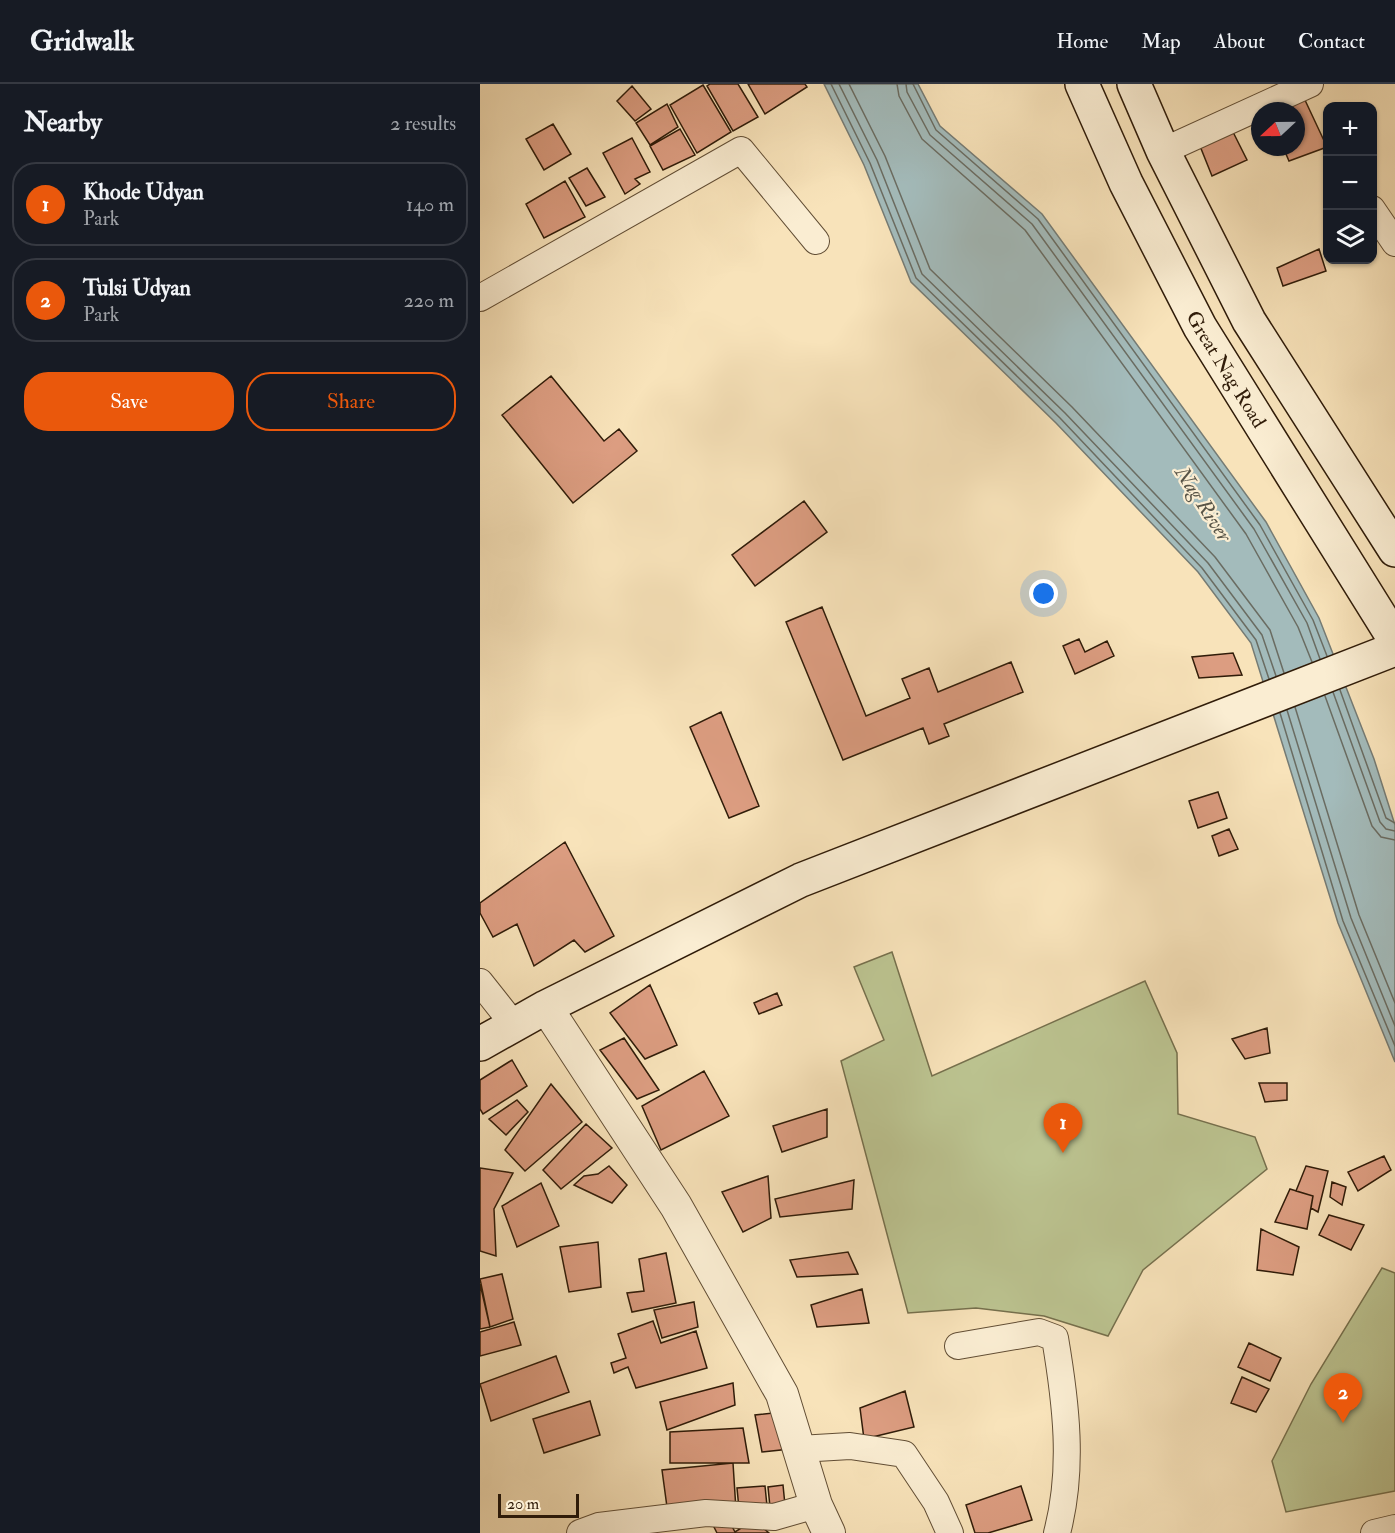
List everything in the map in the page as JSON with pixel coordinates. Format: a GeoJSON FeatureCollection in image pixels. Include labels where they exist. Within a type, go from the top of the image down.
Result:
{"type":"FeatureCollection","features":[{"type":"Feature","properties":{"kind":"main road","name":"Great Nag Road"},"geometry":{"type":"LineString","coordinates":[[1082,84],[1126,183],[1200,327],[1395,640]]}},
{"type":"Feature","properties":{"kind":"main road"},"geometry":{"type":"LineString","coordinates":[[1134,84],[1163,151],[1248,321],[1395,550]]}},
{"type":"Feature","properties":{"kind":"main road"},"geometry":{"type":"LineString","coordinates":[[480,1044],[546,1007],[801,880],[1381,654]]}},
{"type":"Feature","properties":{"kind":"street"},"geometry":{"type":"LineString","coordinates":[[1163,151],[1310,84]]}},
{"type":"Feature","properties":{"kind":"street"},"geometry":{"type":"LineString","coordinates":[[480,298],[741,150],[816,241]]}},
{"type":"Feature","properties":{"kind":"street"},"geometry":{"type":"LineString","coordinates":[[1373,210],[1395,243]]}},
{"type":"Feature","properties":{"kind":"street"},"geometry":{"type":"LineString","coordinates":[[480,982],[514,1025]]}},
{"type":"Feature","properties":{"kind":"street"},"geometry":{"type":"LineString","coordinates":[[546,1007],[681,1216],[782,1394],[823,1519],[706,1513],[599,1526],[580,1533]]}},
{"type":"Feature","properties":{"kind":"street"},"geometry":{"type":"LineString","coordinates":[[958,1346],[1039,1332],[1055,1338],[1069,1463],[1057,1533]]}},
{"type":"Feature","properties":{"kind":"street"},"geometry":{"type":"LineString","coordinates":[[799,1449],[850,1446],[904,1454],[936,1502],[950,1533]]}},
{"type":"Feature","properties":{"kind":"street"},"geometry":{"type":"LineString","coordinates":[[1374,1533],[1395,1528]]}},
{"type":"Feature","properties":{"kind":"green space"},"geometry":{"type":"Polygon","coordinates":[[[892,952],[932,1076],[1145,981],[1177,1053],[1178,1114],[1255,1137],[1267,1169],[1143,1270],[1108,1336],[1044,1316],[976,1308],[908,1313],[841,1061],[884,1040],[854,967],[892,952]]]}},
{"type":"Feature","properties":{"kind":"green space"},"geometry":{"type":"Polygon","coordinates":[[[1382,1268],[1395,1273],[1395,1491],[1286,1512],[1272,1461],[1311,1384],[1382,1268]]]}},
{"type":"Feature","properties":{"kind":"water","name":"Nag River"},"geometry":{"type":"Polygon","coordinates":[[[824,84],[918,84],[940,126],[1042,214],[1266,522],[1319,618],[1374,759],[1395,825],[1395,1062],[1338,923],[1251,643],[1198,572],[1056,423],[911,282],[864,165],[824,84]]]}},
{"type":"Feature","properties":{"kind":"building"},"geometry":{"type":"Polygon","coordinates":[[[710,84],[738,84],[758,117],[733,131],[707,86],[710,84]]]}},
{"type":"Feature","properties":{"kind":"building"},"geometry":{"type":"Polygon","coordinates":[[[748,84],[805,84],[807,87],[765,114],[748,84]]]}},
{"type":"Feature","properties":{"kind":"building"},"geometry":{"type":"Polygon","coordinates":[[[703,85],[731,132],[697,153],[670,105],[703,85]]]}},
{"type":"Feature","properties":{"kind":"building"},"geometry":{"type":"Polygon","coordinates":[[[632,86],[651,109],[635,121],[617,101],[632,86]]]}},
{"type":"Feature","properties":{"kind":"building"},"geometry":{"type":"Polygon","coordinates":[[[1304,98],[1323,138],[1323,148],[1305,155],[1305,102],[1295,102],[1304,98]]]}},
{"type":"Feature","properties":{"kind":"building"},"geometry":{"type":"Polygon","coordinates":[[[667,104],[678,127],[650,145],[636,123],[667,104]]]}},
{"type":"Feature","properties":{"kind":"building"},"geometry":{"type":"Polygon","coordinates":[[[553,124],[571,154],[544,170],[526,139],[553,124]]]}},
{"type":"Feature","properties":{"kind":"building"},"geometry":{"type":"Polygon","coordinates":[[[680,129],[695,155],[663,170],[650,146],[680,129]]]}},
{"type":"Feature","properties":{"kind":"building"},"geometry":{"type":"Polygon","coordinates":[[[1232,130],[1247,160],[1212,176],[1200,146],[1232,130]]]}},
{"type":"Feature","properties":{"kind":"building"},"geometry":{"type":"Polygon","coordinates":[[[632,138],[650,172],[635,179],[640,184],[625,194],[603,153],[632,138]]]}},
{"type":"Feature","properties":{"kind":"building"},"geometry":{"type":"Polygon","coordinates":[[[1287,156],[1303,156],[1289,161],[1287,156]]]}},
{"type":"Feature","properties":{"kind":"building"},"geometry":{"type":"Polygon","coordinates":[[[587,168],[605,197],[586,206],[569,178],[587,168]]]}},
{"type":"Feature","properties":{"kind":"building"},"geometry":{"type":"Polygon","coordinates":[[[565,181],[585,217],[544,238],[526,204],[565,181]]]}},
{"type":"Feature","properties":{"kind":"building"},"geometry":{"type":"Polygon","coordinates":[[[1319,249],[1326,271],[1283,286],[1277,268],[1319,249]]]}},
{"type":"Feature","properties":{"kind":"building"},"geometry":{"type":"Polygon","coordinates":[[[551,376],[604,441],[619,429],[637,451],[573,503],[502,415],[551,376]]]}},
{"type":"Feature","properties":{"kind":"building"},"geometry":{"type":"Polygon","coordinates":[[[804,501],[827,532],[755,586],[732,555],[804,501]]]}},
{"type":"Feature","properties":{"kind":"building"},"geometry":{"type":"Polygon","coordinates":[[[822,607],[866,716],[910,698],[902,679],[929,668],[938,692],[1011,662],[1023,692],[944,724],[949,736],[929,744],[923,728],[843,760],[786,622],[822,607]]]}},
{"type":"Feature","properties":{"kind":"building"},"geometry":{"type":"Polygon","coordinates":[[[1079,639],[1085,652],[1107,641],[1114,656],[1075,674],[1063,646],[1079,639]]]}},
{"type":"Feature","properties":{"kind":"building"},"geometry":{"type":"Polygon","coordinates":[[[1233,653],[1242,675],[1199,678],[1192,657],[1233,653]]]}},
{"type":"Feature","properties":{"kind":"building"},"geometry":{"type":"Polygon","coordinates":[[[721,712],[759,806],[729,818],[690,727],[721,712]]]}},
{"type":"Feature","properties":{"kind":"building"},"geometry":{"type":"Polygon","coordinates":[[[1218,792],[1227,818],[1198,828],[1189,801],[1218,792]]]}},
{"type":"Feature","properties":{"kind":"building"},"geometry":{"type":"Polygon","coordinates":[[[1229,829],[1238,849],[1219,856],[1212,836],[1229,829]]]}},
{"type":"Feature","properties":{"kind":"building"},"geometry":{"type":"Polygon","coordinates":[[[565,842],[614,936],[585,952],[574,940],[534,966],[517,924],[493,937],[480,913],[480,903],[565,842]]]}},
{"type":"Feature","properties":{"kind":"building"},"geometry":{"type":"Polygon","coordinates":[[[650,985],[677,1045],[645,1059],[610,1013],[650,985]]]}},
{"type":"Feature","properties":{"kind":"building"},"geometry":{"type":"Polygon","coordinates":[[[777,993],[782,1005],[759,1014],[754,1003],[777,993]]]}},
{"type":"Feature","properties":{"kind":"building"},"geometry":{"type":"Polygon","coordinates":[[[1267,1028],[1270,1053],[1245,1059],[1232,1039],[1267,1028]]]}},
{"type":"Feature","properties":{"kind":"building"},"geometry":{"type":"Polygon","coordinates":[[[624,1038],[659,1090],[637,1099],[600,1050],[624,1038]]]}},
{"type":"Feature","properties":{"kind":"building"},"geometry":{"type":"Polygon","coordinates":[[[512,1060],[527,1086],[483,1114],[480,1109],[480,1080],[512,1060]]]}},
{"type":"Feature","properties":{"kind":"building"},"geometry":{"type":"Polygon","coordinates":[[[704,1071],[729,1116],[661,1150],[642,1106],[704,1071]]]}},
{"type":"Feature","properties":{"kind":"building"},"geometry":{"type":"Polygon","coordinates":[[[1259,1083],[1287,1083],[1287,1100],[1265,1102],[1259,1083]]]}},
{"type":"Feature","properties":{"kind":"building"},"geometry":{"type":"Polygon","coordinates":[[[551,1084],[582,1122],[525,1171],[505,1150],[551,1084]]]}},
{"type":"Feature","properties":{"kind":"building"},"geometry":{"type":"Polygon","coordinates":[[[517,1100],[528,1112],[506,1135],[489,1119],[517,1100]]]}},
{"type":"Feature","properties":{"kind":"building"},"geometry":{"type":"Polygon","coordinates":[[[827,1109],[827,1137],[782,1152],[773,1126],[827,1109]]]}},
{"type":"Feature","properties":{"kind":"building"},"geometry":{"type":"Polygon","coordinates":[[[586,1124],[612,1148],[561,1189],[543,1170],[586,1124]]]}},
{"type":"Feature","properties":{"kind":"building"},"geometry":{"type":"Polygon","coordinates":[[[1384,1156],[1391,1170],[1358,1191],[1348,1172],[1384,1156]]]}},
{"type":"Feature","properties":{"kind":"building"},"geometry":{"type":"Polygon","coordinates":[[[609,1166],[627,1185],[612,1203],[574,1185],[584,1176],[598,1174],[609,1166]]]}},
{"type":"Feature","properties":{"kind":"building"},"geometry":{"type":"Polygon","coordinates":[[[1306,1166],[1328,1171],[1318,1212],[1311,1208],[1313,1196],[1296,1191],[1306,1166]]]}},
{"type":"Feature","properties":{"kind":"building"},"geometry":{"type":"Polygon","coordinates":[[[480,1168],[513,1173],[494,1209],[496,1256],[480,1251],[480,1168]]]}},
{"type":"Feature","properties":{"kind":"building"},"geometry":{"type":"Polygon","coordinates":[[[768,1176],[771,1218],[743,1232],[722,1192],[768,1176]]]}},
{"type":"Feature","properties":{"kind":"building"},"geometry":{"type":"Polygon","coordinates":[[[854,1180],[852,1209],[780,1217],[775,1199],[854,1180]]]}},
{"type":"Feature","properties":{"kind":"building"},"geometry":{"type":"Polygon","coordinates":[[[1332,1182],[1346,1187],[1342,1205],[1330,1197],[1332,1182]]]}},
{"type":"Feature","properties":{"kind":"building"},"geometry":{"type":"Polygon","coordinates":[[[541,1183],[559,1226],[517,1247],[502,1206],[541,1183]]]}},
{"type":"Feature","properties":{"kind":"building"},"geometry":{"type":"Polygon","coordinates":[[[1290,1189],[1313,1196],[1307,1229],[1275,1222],[1290,1189]]]}},
{"type":"Feature","properties":{"kind":"building"},"geometry":{"type":"Polygon","coordinates":[[[1329,1215],[1364,1225],[1351,1250],[1319,1235],[1329,1215]]]}},
{"type":"Feature","properties":{"kind":"building"},"geometry":{"type":"Polygon","coordinates":[[[1261,1229],[1299,1247],[1293,1275],[1257,1270],[1261,1229]]]}},
{"type":"Feature","properties":{"kind":"building"},"geometry":{"type":"Polygon","coordinates":[[[598,1242],[601,1287],[569,1292],[560,1247],[598,1242]]]}},
{"type":"Feature","properties":{"kind":"building"},"geometry":{"type":"Polygon","coordinates":[[[848,1252],[858,1274],[797,1277],[790,1260],[848,1252]]]}},
{"type":"Feature","properties":{"kind":"building"},"geometry":{"type":"Polygon","coordinates":[[[666,1253],[676,1303],[632,1312],[627,1293],[644,1291],[639,1259],[666,1253]]]}},
{"type":"Feature","properties":{"kind":"building"},"geometry":{"type":"Polygon","coordinates":[[[502,1274],[513,1319],[490,1327],[480,1279],[502,1274]]]}},
{"type":"Feature","properties":{"kind":"building"},"geometry":{"type":"Polygon","coordinates":[[[480,1284],[490,1327],[480,1329],[480,1284]]]}},
{"type":"Feature","properties":{"kind":"building"},"geometry":{"type":"Polygon","coordinates":[[[862,1289],[869,1323],[817,1327],[811,1305],[862,1289]]]}},
{"type":"Feature","properties":{"kind":"building"},"geometry":{"type":"Polygon","coordinates":[[[694,1302],[698,1327],[662,1338],[654,1310],[694,1302]]]}},
{"type":"Feature","properties":{"kind":"building"},"geometry":{"type":"Polygon","coordinates":[[[653,1321],[661,1343],[696,1331],[707,1368],[636,1388],[628,1367],[614,1373],[611,1363],[626,1358],[618,1334],[653,1321]]]}},
{"type":"Feature","properties":{"kind":"building"},"geometry":{"type":"Polygon","coordinates":[[[514,1322],[521,1345],[480,1356],[480,1332],[514,1322]]]}},
{"type":"Feature","properties":{"kind":"building"},"geometry":{"type":"Polygon","coordinates":[[[1249,1343],[1281,1358],[1270,1381],[1238,1367],[1249,1343]]]}},
{"type":"Feature","properties":{"kind":"building"},"geometry":{"type":"Polygon","coordinates":[[[556,1356],[569,1392],[491,1421],[480,1384],[556,1356]]]}},
{"type":"Feature","properties":{"kind":"building"},"geometry":{"type":"Polygon","coordinates":[[[1242,1377],[1269,1389],[1256,1412],[1231,1403],[1242,1377]]]}},
{"type":"Feature","properties":{"kind":"building"},"geometry":{"type":"Polygon","coordinates":[[[733,1383],[735,1405],[667,1430],[660,1402],[733,1383]]]}},
{"type":"Feature","properties":{"kind":"building"},"geometry":{"type":"Polygon","coordinates":[[[905,1391],[914,1427],[864,1439],[860,1408],[905,1391]]]}},
{"type":"Feature","properties":{"kind":"building"},"geometry":{"type":"Polygon","coordinates":[[[590,1401],[600,1435],[544,1453],[533,1419],[590,1401]]]}},
{"type":"Feature","properties":{"kind":"building"},"geometry":{"type":"Polygon","coordinates":[[[782,1412],[790,1449],[762,1452],[755,1415],[782,1412]]]}},
{"type":"Feature","properties":{"kind":"building"},"geometry":{"type":"Polygon","coordinates":[[[743,1428],[749,1463],[670,1463],[670,1432],[743,1428]]]}},
{"type":"Feature","properties":{"kind":"building"},"geometry":{"type":"Polygon","coordinates":[[[733,1463],[736,1510],[667,1507],[662,1470],[733,1463]]]}},
{"type":"Feature","properties":{"kind":"building"},"geometry":{"type":"Polygon","coordinates":[[[783,1485],[785,1505],[770,1507],[768,1487],[783,1485]]]}},
{"type":"Feature","properties":{"kind":"building"},"geometry":{"type":"Polygon","coordinates":[[[765,1486],[767,1506],[739,1509],[737,1488],[765,1486]]]}},
{"type":"Feature","properties":{"kind":"building"},"geometry":{"type":"Polygon","coordinates":[[[1021,1486],[1032,1520],[988,1533],[975,1533],[966,1505],[1021,1486]]]}},
{"type":"Feature","properties":{"kind":"building"},"geometry":{"type":"Polygon","coordinates":[[[726,1515],[735,1532],[754,1520],[769,1533],[717,1533],[713,1525],[726,1515]]]}},
{"type":"Feature","properties":{"kind":"place","name":"Khode Udyan"},"geometry":{"type":"Point","coordinates":[1063,1153]}},
{"type":"Feature","properties":{"kind":"place","name":"Tulsi Udyan"},"geometry":{"type":"Point","coordinates":[1343,1423]}}]}
